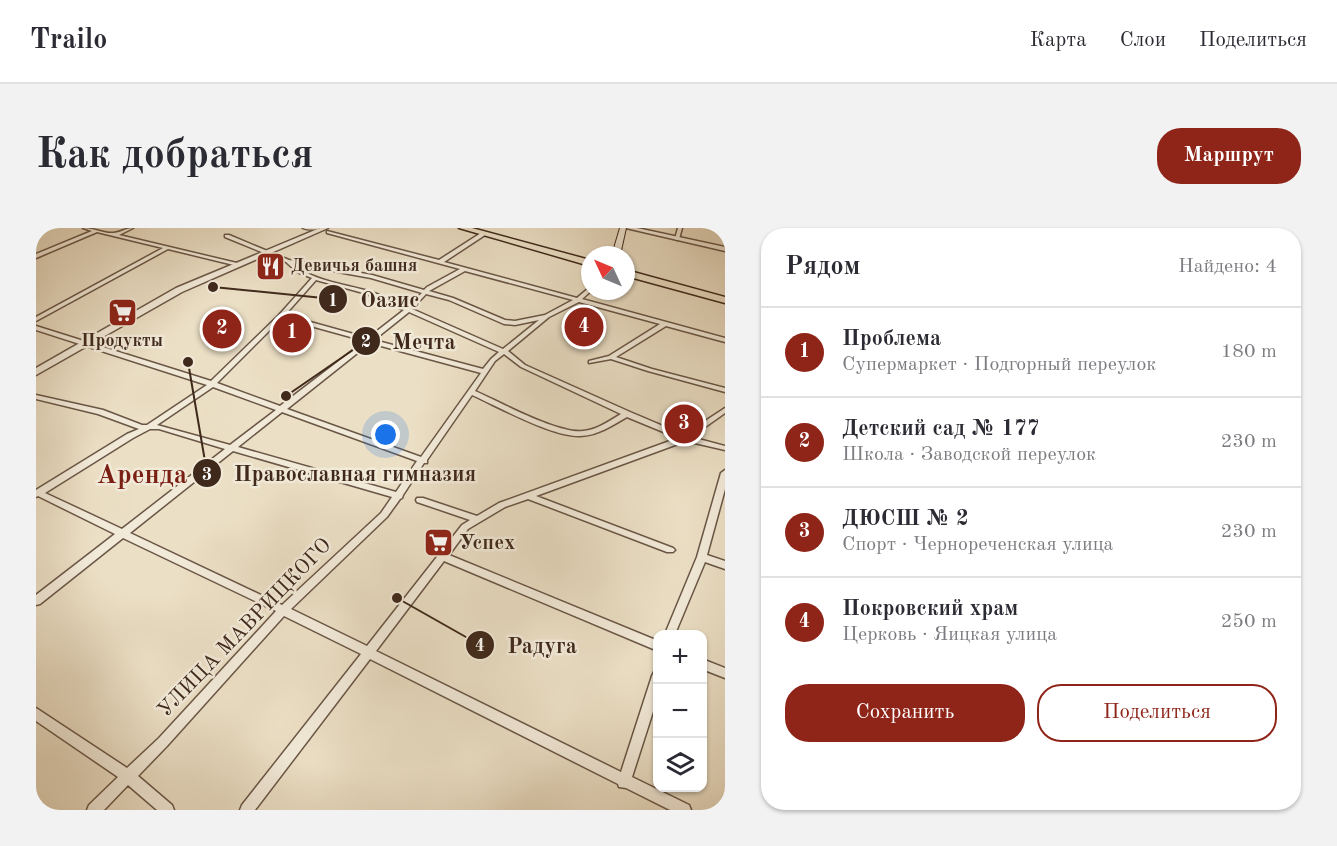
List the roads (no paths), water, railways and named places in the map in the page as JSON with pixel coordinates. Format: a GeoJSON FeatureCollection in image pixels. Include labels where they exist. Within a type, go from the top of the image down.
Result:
{"type":"FeatureCollection","features":[{"type":"Feature","properties":{"kind":"main road"},"geometry":{"type":"LineString","coordinates":[[462,228],[581,261]]}},
{"type":"Feature","properties":{"kind":"main road"},"geometry":{"type":"LineString","coordinates":[[618,246],[623,228]]}},
{"type":"Feature","properties":{"kind":"main road"},"geometry":{"type":"LineString","coordinates":[[635,275],[725,300]]}},
{"type":"Feature","properties":{"kind":"street"},"geometry":{"type":"LineString","coordinates":[[86,228],[238,264]]}},
{"type":"Feature","properties":{"kind":"street"},"geometry":{"type":"LineString","coordinates":[[114,235],[131,228]]}},
{"type":"Feature","properties":{"kind":"street"},"geometry":{"type":"LineString","coordinates":[[305,228],[318,228]]}},
{"type":"Feature","properties":{"kind":"street"},"geometry":{"type":"LineString","coordinates":[[629,228],[725,249]]}},
{"type":"Feature","properties":{"kind":"street"},"geometry":{"type":"LineString","coordinates":[[677,239],[680,228]]}},
{"type":"Feature","properties":{"kind":"street"},"geometry":{"type":"LineString","coordinates":[[36,372],[179,290],[264,253],[327,230],[725,340]]}},
{"type":"Feature","properties":{"kind":"street"},"geometry":{"type":"LineString","coordinates":[[36,256],[96,231]]}},
{"type":"Feature","properties":{"kind":"street"},"geometry":{"type":"LineString","coordinates":[[440,262],[483,234]]}},
{"type":"Feature","properties":{"kind":"street"},"geometry":{"type":"LineString","coordinates":[[227,236],[288,261],[372,277],[451,299],[509,323],[547,316]]}},
{"type":"Feature","properties":{"kind":"street"},"geometry":{"type":"LineString","coordinates":[[36,319],[168,247]]}},
{"type":"Feature","properties":{"kind":"street"},"geometry":{"type":"LineString","coordinates":[[288,261],[299,271],[315,278],[369,293],[506,352],[523,366]]}},
{"type":"Feature","properties":{"kind":"street"},"geometry":{"type":"LineString","coordinates":[[36,601],[408,310],[423,293],[465,269]]}},
{"type":"Feature","properties":{"kind":"street"},"geometry":{"type":"LineString","coordinates":[[37,494],[212,384],[281,316],[315,278]]}},
{"type":"Feature","properties":{"kind":"street","name":"УЛИЦА МАВРИЦКОГО"},"geometry":{"type":"LineString","coordinates":[[94,810],[129,777],[283,610],[384,515],[493,360],[506,352],[547,316],[581,297]]}},
{"type":"Feature","properties":{"kind":"street"},"geometry":{"type":"LineString","coordinates":[[281,316],[485,372]]}},
{"type":"Feature","properties":{"kind":"street"},"geometry":{"type":"LineString","coordinates":[[591,362],[611,357],[664,324]]}},
{"type":"Feature","properties":{"kind":"street"},"geometry":{"type":"LineString","coordinates":[[36,328],[212,384],[424,461]]}},
{"type":"Feature","properties":{"kind":"street"},"geometry":{"type":"LineString","coordinates":[[611,357],[725,390]]}},
{"type":"Feature","properties":{"kind":"street"},"geometry":{"type":"LineString","coordinates":[[493,360],[523,366],[685,438],[725,448]]}},
{"type":"Feature","properties":{"kind":"street"},"geometry":{"type":"LineString","coordinates":[[472,392],[562,431],[578,435],[598,430],[627,414]]}},
{"type":"Feature","properties":{"kind":"street"},"geometry":{"type":"LineString","coordinates":[[36,397],[100,412],[145,427],[159,427],[399,496]]}},
{"type":"Feature","properties":{"kind":"street"},"geometry":{"type":"LineString","coordinates":[[247,810],[465,527],[502,505],[685,438],[725,410]]}},
{"type":"Feature","properties":{"kind":"street"},"geometry":{"type":"LineString","coordinates":[[672,630],[702,557],[725,473]]}},
{"type":"Feature","properties":{"kind":"street"},"geometry":{"type":"LineString","coordinates":[[37,494],[283,610],[684,810]]}},
{"type":"Feature","properties":{"kind":"street"},"geometry":{"type":"LineString","coordinates":[[529,496],[670,550]]}},
{"type":"Feature","properties":{"kind":"street"},"geometry":{"type":"LineString","coordinates":[[420,500],[478,519]]}},
{"type":"Feature","properties":{"kind":"street"},"geometry":{"type":"LineString","coordinates":[[443,556],[653,644]]}},
{"type":"Feature","properties":{"kind":"street"},"geometry":{"type":"LineString","coordinates":[[702,557],[725,565]]}},
{"type":"Feature","properties":{"kind":"street"},"geometry":{"type":"LineString","coordinates":[[707,666],[725,673]]}},
{"type":"Feature","properties":{"kind":"street"},"geometry":{"type":"LineString","coordinates":[[624,782],[655,684]]}},
{"type":"Feature","properties":{"kind":"street"},"geometry":{"type":"LineString","coordinates":[[36,714],[129,777],[167,810]]}},
{"type":"Feature","properties":{"kind":"place","name":"Девичья башня"},"geometry":{"type":"Point","coordinates":[270,266]}},
{"type":"Feature","properties":{"kind":"place","name":"Оазис"},"geometry":{"type":"Point","coordinates":[213,287]}},
{"type":"Feature","properties":{"kind":"place","name":"Продукты"},"geometry":{"type":"Point","coordinates":[122,312]}},
{"type":"Feature","properties":{"kind":"place","name":"Покровский храм"},"geometry":{"type":"Point","coordinates":[584,327]}},
{"type":"Feature","properties":{"kind":"place","name":"Детский сад № 177"},"geometry":{"type":"Point","coordinates":[222,329]}},
{"type":"Feature","properties":{"kind":"place","name":"Проблема"},"geometry":{"type":"Point","coordinates":[292,333]}},
{"type":"Feature","properties":{"kind":"place","name":"Православная гимназия"},"geometry":{"type":"Point","coordinates":[188,362]}},
{"type":"Feature","properties":{"kind":"place","name":"Мечта"},"geometry":{"type":"Point","coordinates":[286,396]}},
{"type":"Feature","properties":{"kind":"place","name":"ДЮСШ № 2"},"geometry":{"type":"Point","coordinates":[684,424]}},
{"type":"Feature","properties":{"kind":"place","name":"Успех"},"geometry":{"type":"Point","coordinates":[438,543]}},
{"type":"Feature","properties":{"kind":"place","name":"Радуга"},"geometry":{"type":"Point","coordinates":[397,598]}},
{"type":"Feature","properties":{"kind":"district","name":"Аренда"},"geometry":{"type":"Point","coordinates":[142,475]}}]}
